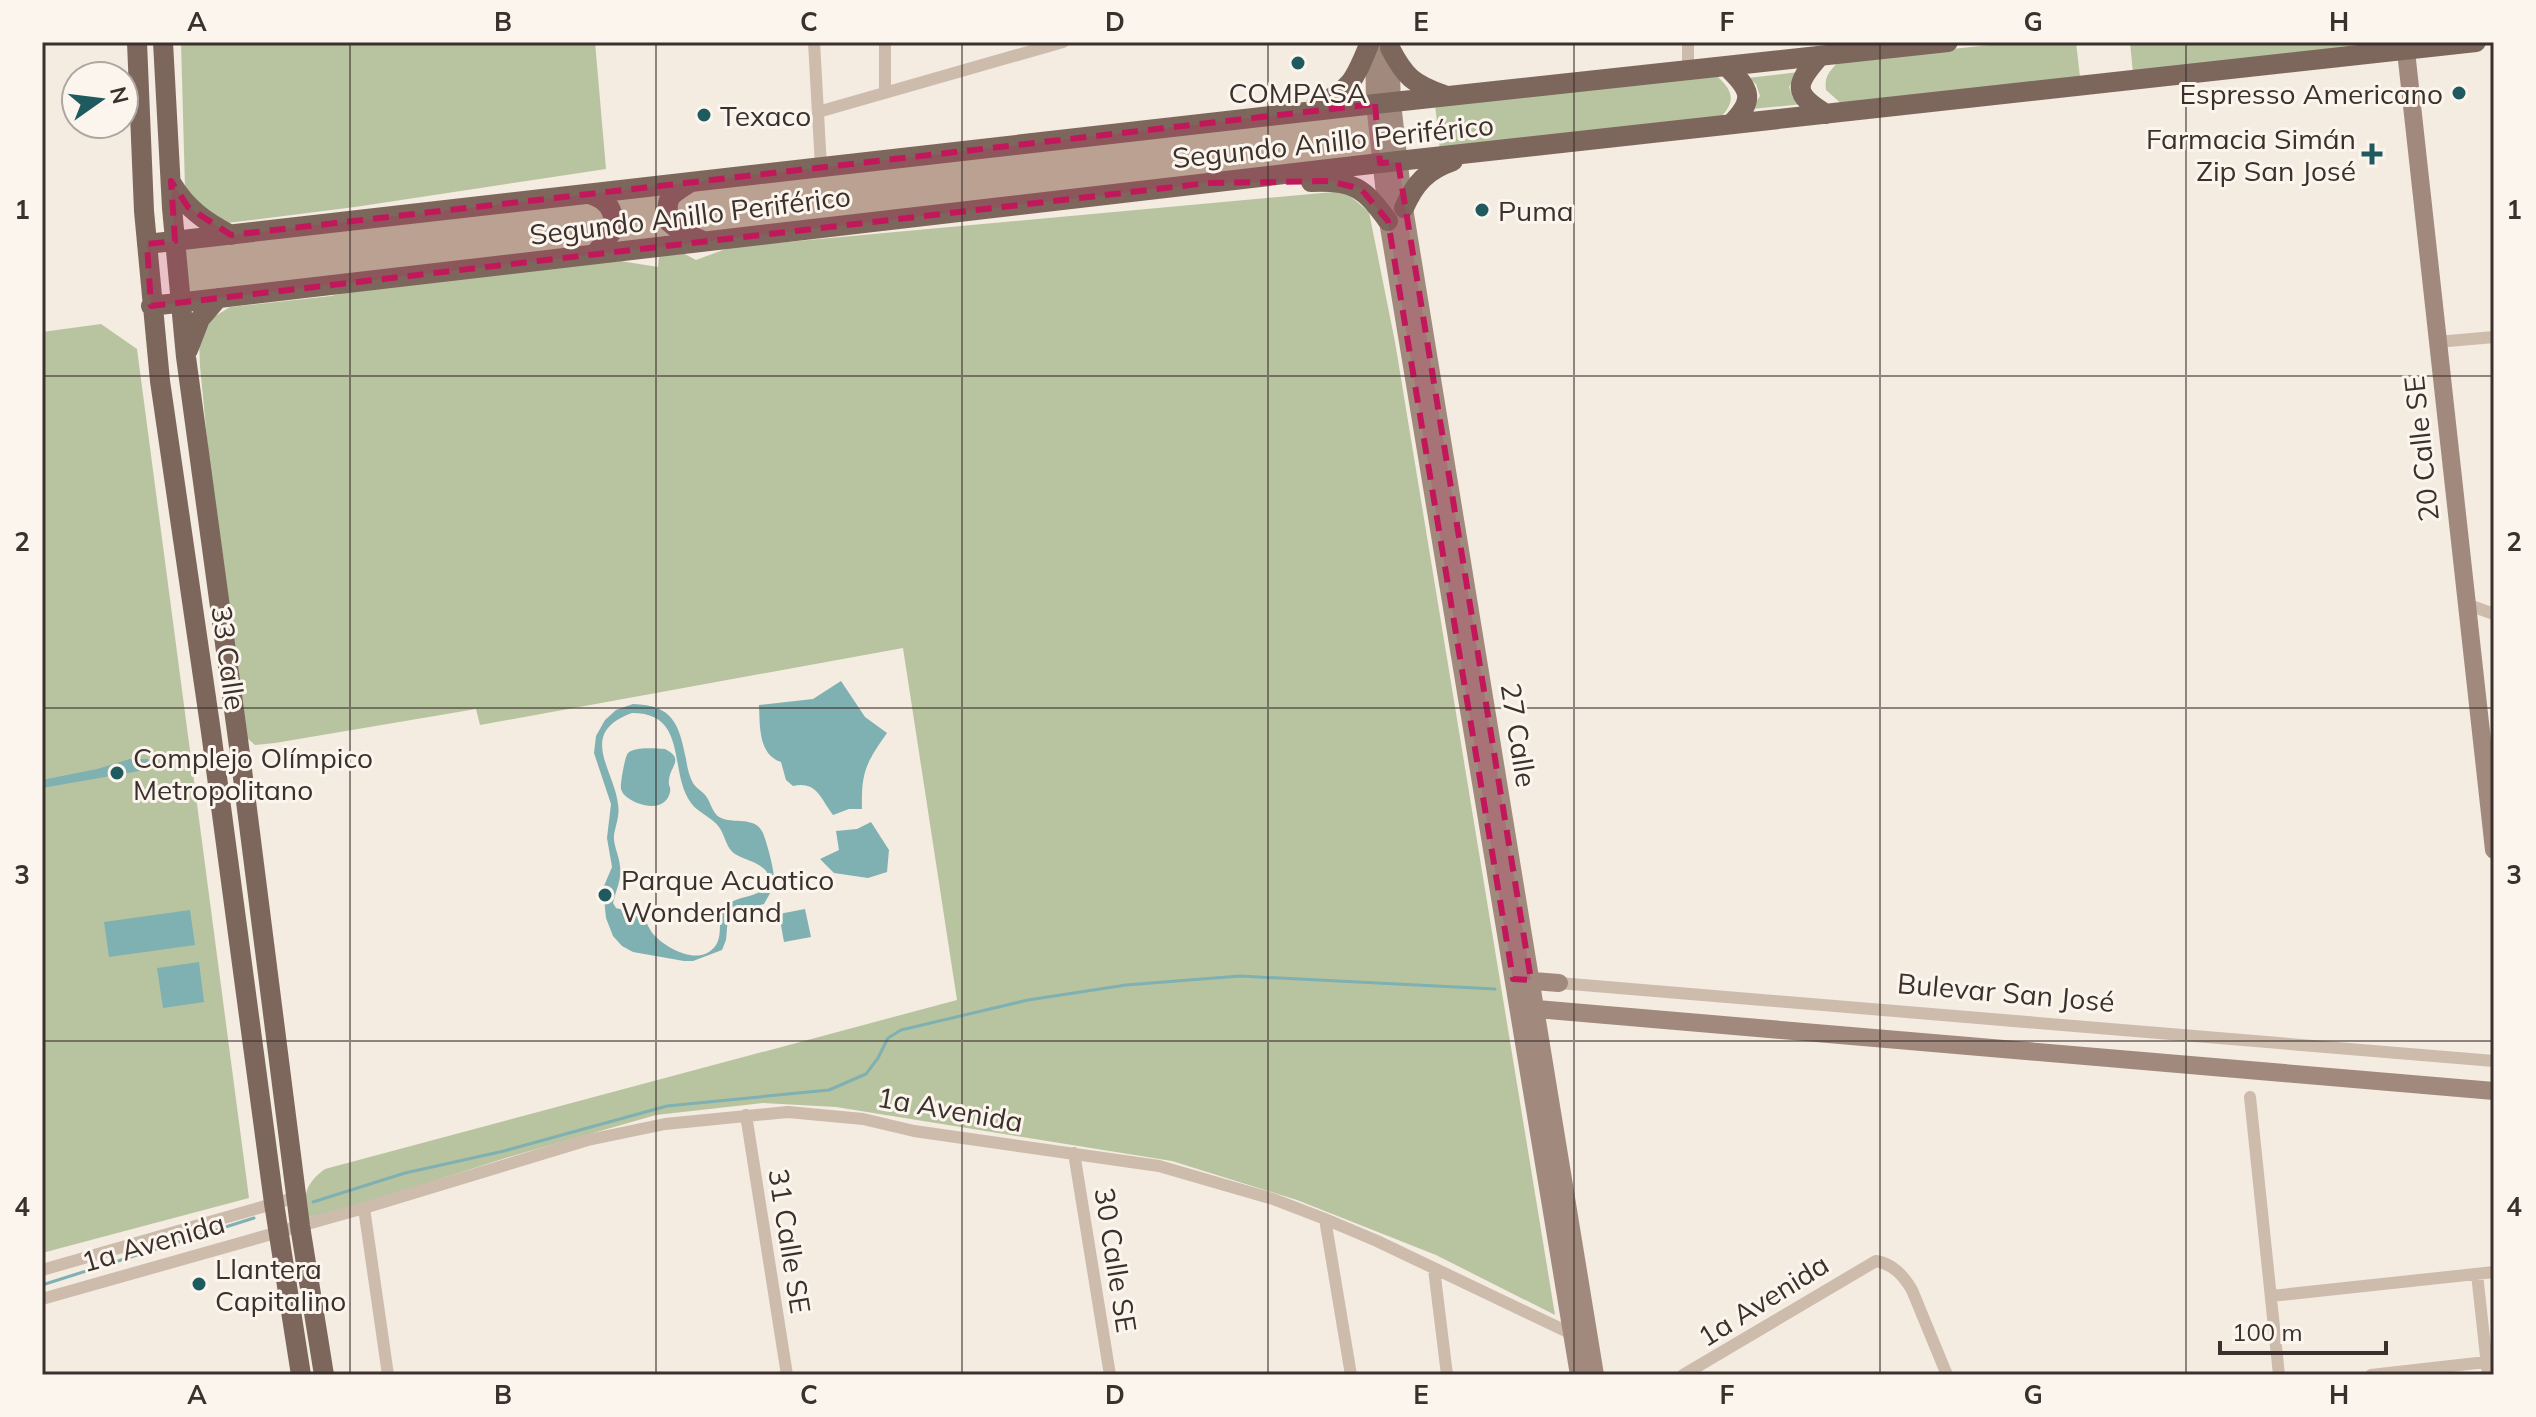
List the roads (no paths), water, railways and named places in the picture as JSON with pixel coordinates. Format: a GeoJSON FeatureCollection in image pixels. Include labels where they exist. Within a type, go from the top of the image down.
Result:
{"type":"FeatureCollection","features":[{"type":"Feature","properties":{"kind":"main road","name":"33 Calle"},"geometry":{"type":"LineString","coordinates":[[137,42],[151,306],[160,381],[278,1232],[301,1375]]}},
{"type":"Feature","properties":{"kind":"main road","name":"33 Calle"},"geometry":{"type":"LineString","coordinates":[[163,42],[171,181],[199,300],[186,357],[300,1226],[324,1375]]}},
{"type":"Feature","properties":{"kind":"main road","name":"Segundo Anillo Periférico"},"geometry":{"type":"LineString","coordinates":[[147,244],[1948,42]]}},
{"type":"Feature","properties":{"kind":"main road","name":"Segundo Anillo Periférico"},"geometry":{"type":"LineString","coordinates":[[151,306],[2405,46],[2476,42]]}},
{"type":"Feature","properties":{"kind":"main road"},"geometry":{"type":"LineString","coordinates":[[1296,113],[1343,92],[1381,44],[1411,80],[1424,88],[1452,97]]}},
{"type":"Feature","properties":{"kind":"main road"},"geometry":{"type":"LineString","coordinates":[[1819,57],[1804,74],[1802,95],[1808,103],[1826,114]]}},
{"type":"Feature","properties":{"kind":"main road"},"geometry":{"type":"LineString","coordinates":[[1727,67],[1740,79],[1748,100],[1744,111],[1731,124]]}},
{"type":"Feature","properties":{"kind":"main road"},"geometry":{"type":"LineString","coordinates":[[1208,183],[1239,186],[1330,181],[1345,183],[1361,189],[1396,215],[1420,178],[1436,167],[1475,153]]}},
{"type":"Feature","properties":{"kind":"main road"},"geometry":{"type":"LineString","coordinates":[[171,181],[188,207],[208,223],[231,235]]}},
{"type":"Feature","properties":{"kind":"main road"},"geometry":{"type":"LineString","coordinates":[[691,182],[672,194],[666,203],[669,222],[680,231],[703,241]]}},
{"type":"Feature","properties":{"kind":"main road"},"geometry":{"type":"LineString","coordinates":[[589,194],[604,199],[613,210],[615,228],[595,254]]}},
{"type":"Feature","properties":{"kind":"main road"},"geometry":{"type":"LineString","coordinates":[[186,357],[200,319],[199,300]]}},
{"type":"Feature","properties":{"kind":"main road"},"geometry":{"type":"LineString","coordinates":[[211,732],[240,754]]}},
{"type":"Feature","properties":{"kind":"street"},"geometry":{"type":"LineString","coordinates":[[814,42],[821,167]]}},
{"type":"Feature","properties":{"kind":"street"},"geometry":{"type":"LineString","coordinates":[[885,42],[885,93]]}},
{"type":"Feature","properties":{"kind":"street"},"geometry":{"type":"LineString","coordinates":[[818,112],[1063,42]]}},
{"type":"Feature","properties":{"kind":"street"},"geometry":{"type":"LineString","coordinates":[[1688,42],[1688,71]]}},
{"type":"Feature","properties":{"kind":"street","name":"27 Calle"},"geometry":{"type":"LineString","coordinates":[[1381,44],[1383,104],[1396,215],[1522,980],[1595,1375]]}},
{"type":"Feature","properties":{"kind":"street","name":"20 Calle SE"},"geometry":{"type":"LineString","coordinates":[[2405,46],[2494,850]]}},
{"type":"Feature","properties":{"kind":"street"},"geometry":{"type":"LineString","coordinates":[[2437,342],[2494,337]]}},
{"type":"Feature","properties":{"kind":"street"},"geometry":{"type":"LineString","coordinates":[[2466,604],[2494,614]]}},
{"type":"Feature","properties":{"kind":"street","name":"Bulevar San José"},"geometry":{"type":"LineString","coordinates":[[1522,980],[2494,1061]]}},
{"type":"Feature","properties":{"kind":"street","name":"27 Calle"},"geometry":{"type":"LineString","coordinates":[[1527,1008],[1579,1375]]}},
{"type":"Feature","properties":{"kind":"street","name":"Bulevar San José"},"geometry":{"type":"LineString","coordinates":[[1527,1008],[2494,1091]]}},
{"type":"Feature","properties":{"kind":"street"},"geometry":{"type":"LineString","coordinates":[[2250,1097],[2279,1375]]}},
{"type":"Feature","properties":{"kind":"street","name":"1a Avenida"},"geometry":{"type":"LineString","coordinates":[[42,1299],[364,1208],[588,1140],[665,1124],[788,1112],[829,1114],[914,1131],[1159,1166],[1273,1199],[1325,1219],[1572,1334]]}},
{"type":"Feature","properties":{"kind":"street","name":"31 Calle SE"},"geometry":{"type":"LineString","coordinates":[[746,1115],[787,1375]]}},
{"type":"Feature","properties":{"kind":"street","name":"30 Calle SE"},"geometry":{"type":"LineString","coordinates":[[1074,1153],[1110,1375]]}},
{"type":"Feature","properties":{"kind":"street"},"geometry":{"type":"LineString","coordinates":[[42,1270],[297,1197]]}},
{"type":"Feature","properties":{"kind":"street"},"geometry":{"type":"LineString","coordinates":[[364,1208],[388,1375]]}},
{"type":"Feature","properties":{"kind":"street"},"geometry":{"type":"LineString","coordinates":[[1325,1219],[1351,1375]]}},
{"type":"Feature","properties":{"kind":"street","name":"1a Avenida"},"geometry":{"type":"LineString","coordinates":[[1691,1373],[1876,1261],[1886,1263],[1905,1278],[1947,1375]]}},
{"type":"Feature","properties":{"kind":"street"},"geometry":{"type":"LineString","coordinates":[[1434,1269],[1447,1375]]}},
{"type":"Feature","properties":{"kind":"street"},"geometry":{"type":"LineString","coordinates":[[2271,1296],[2494,1272]]}},
{"type":"Feature","properties":{"kind":"street"},"geometry":{"type":"LineString","coordinates":[[2371,1375],[2487,1369],[2477,1274]]}},
{"type":"Feature","properties":{"kind":"water"},"geometry":{"type":"Polygon","coordinates":[[[841,681],[865,717],[887,733],[866,768],[862,809],[849,809],[833,815],[813,788],[793,786],[786,780],[781,762],[773,758],[764,746],[759,705],[813,699],[841,681]]]}},
{"type":"Feature","properties":{"kind":"water"},"geometry":{"type":"Polygon","coordinates":[[[633,704],[657,708],[666,713],[677,726],[692,780],[715,813],[725,819],[755,824],[767,843],[774,881],[764,904],[733,912],[728,917],[722,950],[693,961],[633,952],[613,936],[606,918],[604,886],[612,867],[607,838],[611,804],[594,753],[596,736],[605,720],[616,710],[633,704]],[[632,713],[615,721],[602,741],[618,808],[614,839],[620,875],[613,903],[616,908],[642,915],[653,934],[676,951],[702,955],[716,945],[724,909],[732,902],[763,890],[767,872],[732,851],[716,824],[691,803],[684,790],[670,733],[662,723],[650,716],[632,713]]]}},
{"type":"Feature","properties":{"kind":"water"},"geometry":{"type":"Polygon","coordinates":[[[641,749],[665,749],[675,760],[668,798],[652,806],[639,804],[627,797],[621,786],[628,753],[641,749]]]}},
{"type":"Feature","properties":{"kind":"water"},"geometry":{"type":"Polygon","coordinates":[[[130,759],[148,759],[151,769],[42,788],[42,780],[130,759]]]}},
{"type":"Feature","properties":{"kind":"water"},"geometry":{"type":"Polygon","coordinates":[[[871,822],[889,850],[887,872],[868,878],[834,873],[820,859],[839,850],[836,831],[857,829],[871,822]]]}},
{"type":"Feature","properties":{"kind":"water"},"geometry":{"type":"Polygon","coordinates":[[[805,909],[811,937],[784,942],[779,914],[805,909]]]}},
{"type":"Feature","properties":{"kind":"water"},"geometry":{"type":"Polygon","coordinates":[[[190,910],[195,945],[109,957],[104,922],[190,910]]]}},
{"type":"Feature","properties":{"kind":"water"},"geometry":{"type":"Polygon","coordinates":[[[199,962],[204,1002],[163,1008],[157,968],[199,962]]]}},
{"type":"Feature","properties":{"kind":"waterway"},"geometry":{"type":"LineString","coordinates":[[313,1202],[405,1173],[504,1151],[667,1106],[829,1090],[866,1074],[888,1038],[901,1030],[1028,1000],[1126,985],[1240,976],[1495,989]]}},
{"type":"Feature","properties":{"kind":"waterway"},"geometry":{"type":"LineString","coordinates":[[42,1285],[254,1218]]}},
{"type":"Feature","properties":{"kind":"place","name":"COMPASA"},"geometry":{"type":"Point","coordinates":[1298,63]}},
{"type":"Feature","properties":{"kind":"place","name":"Espresso Americano"},"geometry":{"type":"Point","coordinates":[2459,93]}},
{"type":"Feature","properties":{"kind":"place","name":"Texaco"},"geometry":{"type":"Point","coordinates":[704,115]}},
{"type":"Feature","properties":{"kind":"place","name":"Farmacia Simán Zip San José"},"geometry":{"type":"Point","coordinates":[2372,154]}},
{"type":"Feature","properties":{"kind":"place","name":"Puma"},"geometry":{"type":"Point","coordinates":[1482,210]}},
{"type":"Feature","properties":{"kind":"place","name":"Complejo Olímpico Metropolitano"},"geometry":{"type":"Point","coordinates":[117,773]}},
{"type":"Feature","properties":{"kind":"place","name":"Parque Acuatico Wonderland"},"geometry":{"type":"Point","coordinates":[605,895]}},
{"type":"Feature","properties":{"kind":"place","name":"Llantera Capitalino"},"geometry":{"type":"Point","coordinates":[199,1284]}}]}
